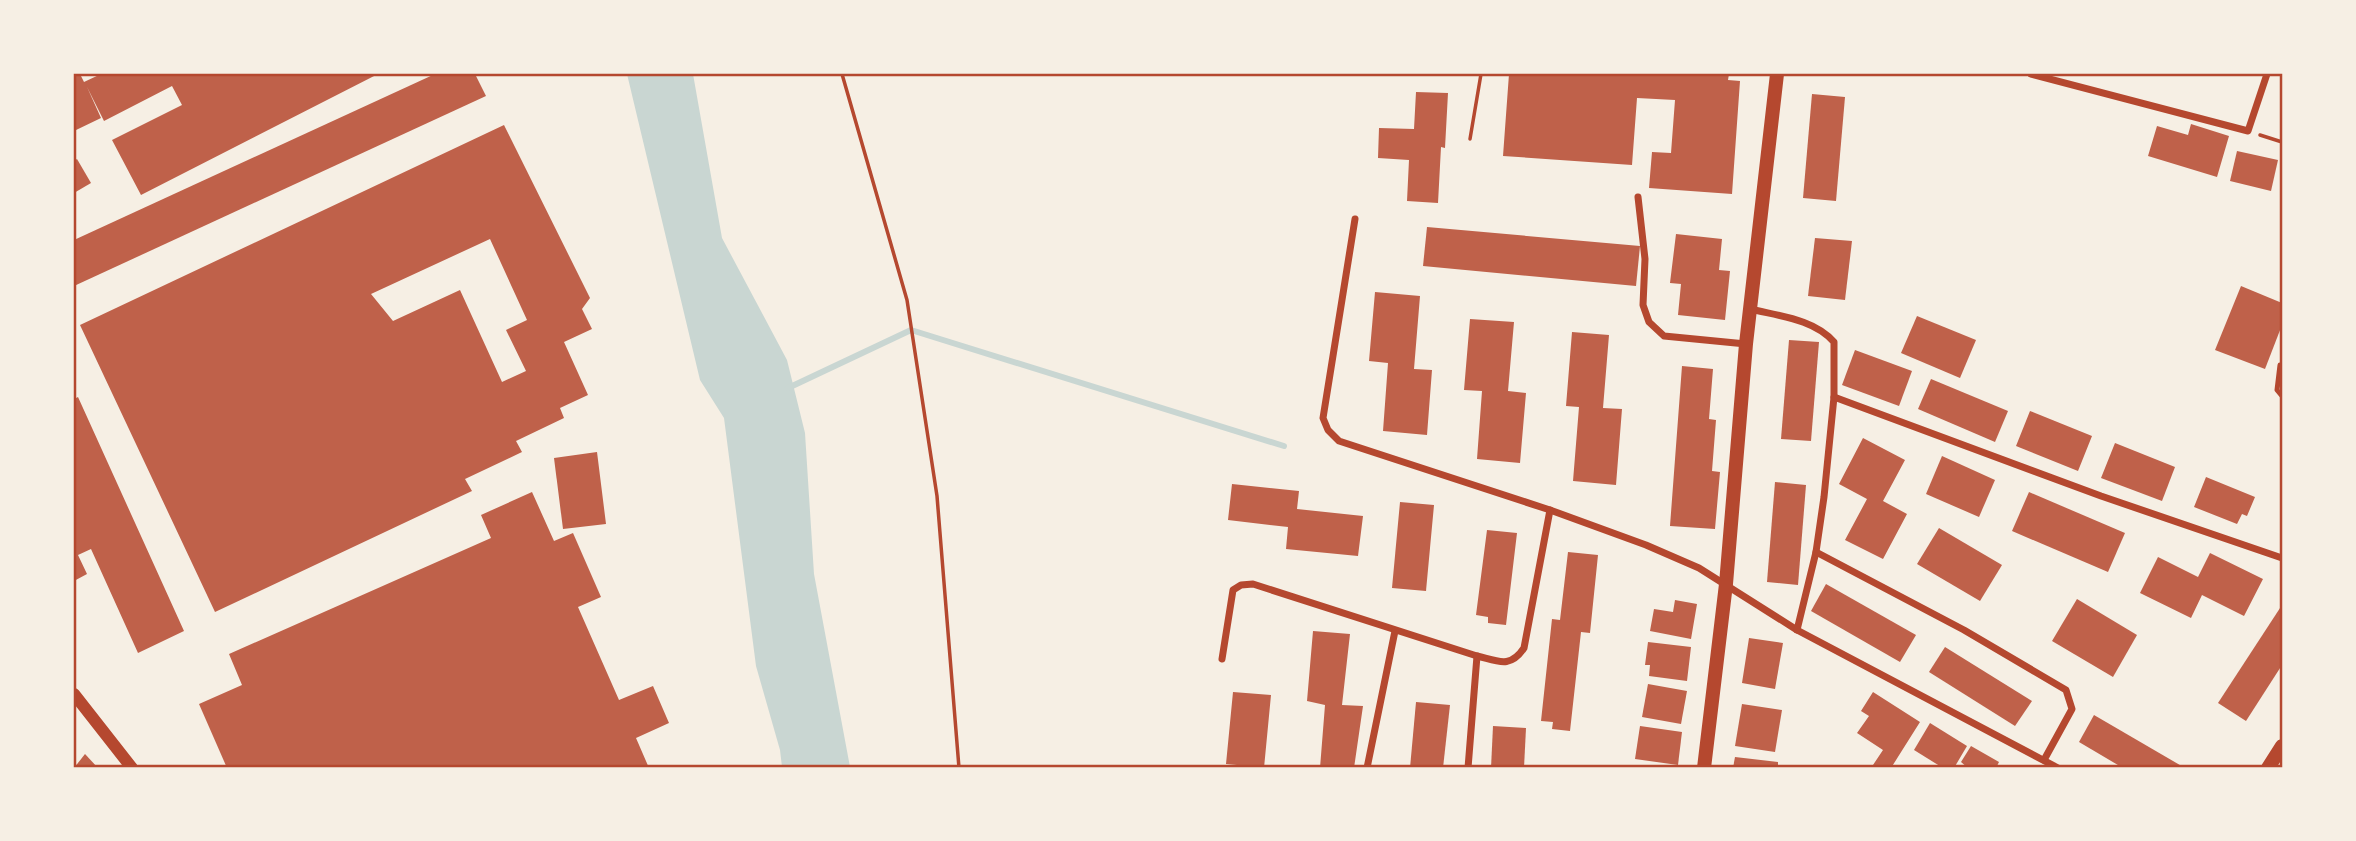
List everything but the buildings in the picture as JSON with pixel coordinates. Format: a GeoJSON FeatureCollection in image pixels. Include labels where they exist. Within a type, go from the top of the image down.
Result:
{"type":"FeatureCollection","features":[{"type":"Feature","properties":{"kind":"main road"},"geometry":{"type":"LineString","coordinates":[[1704,768],[1726,584],[1746,344],[1777,74]]}},
{"type":"Feature","properties":{"kind":"main road"},"geometry":{"type":"LineString","coordinates":[[2269,768],[2283,746]]}},
{"type":"Feature","properties":{"kind":"street"},"geometry":{"type":"LineString","coordinates":[[2031,74],[2248,131],[2267,74]]}},
{"type":"Feature","properties":{"kind":"street"},"geometry":{"type":"LineString","coordinates":[[1638,197],[1645,259],[1643,306],[1649,321],[1664,336],[1746,344]]}},
{"type":"Feature","properties":{"kind":"street"},"geometry":{"type":"LineString","coordinates":[[1355,219],[1323,418],[1328,430],[1339,440],[1550,510],[1646,545],[1699,568],[1797,630],[2058,768]]}},
{"type":"Feature","properties":{"kind":"street"},"geometry":{"type":"LineString","coordinates":[[1750,309],[1812,325],[1825,331],[1834,342],[1834,397],[1824,497],[1816,552],[1797,630]]}},
{"type":"Feature","properties":{"kind":"street"},"geometry":{"type":"LineString","coordinates":[[1834,397],[2101,496],[2283,558]]}},
{"type":"Feature","properties":{"kind":"street"},"geometry":{"type":"LineString","coordinates":[[1222,659],[1233,590],[1241,585],[1253,584],[1477,656],[1506,663],[1518,658],[1524,648],[1550,510]]}},
{"type":"Feature","properties":{"kind":"street"},"geometry":{"type":"LineString","coordinates":[[1816,552],[1964,630],[2066,690],[2072,709],[2043,760]]}},
{"type":"Feature","properties":{"kind":"street"},"geometry":{"type":"LineString","coordinates":[[1367,768],[1395,631]]}},
{"type":"Feature","properties":{"kind":"street"},"geometry":{"type":"LineString","coordinates":[[1468,768],[1477,656]]}},
{"type":"Feature","properties":{"kind":"street"},"geometry":{"type":"LineString","coordinates":[[74,694],[132,768]]}},
{"type":"Feature","properties":{"kind":"lane"},"geometry":{"type":"LineString","coordinates":[[2280,365],[2277,390],[2283,396]]}},
{"type":"Feature","properties":{"kind":"path"},"geometry":{"type":"LineString","coordinates":[[842,74],[907,300],[937,496],[959,768]]}},
{"type":"Feature","properties":{"kind":"path"},"geometry":{"type":"LineString","coordinates":[[1470,139],[1481,74]]}},
{"type":"Feature","properties":{"kind":"path"},"geometry":{"type":"LineString","coordinates":[[2248,131],[2283,142]]}},
{"type":"Feature","properties":{"kind":"shaded area"},"geometry":{"type":"Polygon","coordinates":[[[627,74],[693,74],[722,238],[787,360],[805,433],[814,574],[850,767],[782,767],[780,750],[756,666],[724,418],[700,380],[627,74]]]}},
{"type":"Feature","properties":{"kind":"waterway"},"geometry":{"type":"LineString","coordinates":[[788,388],[911,330],[1284,446]]}}]}
